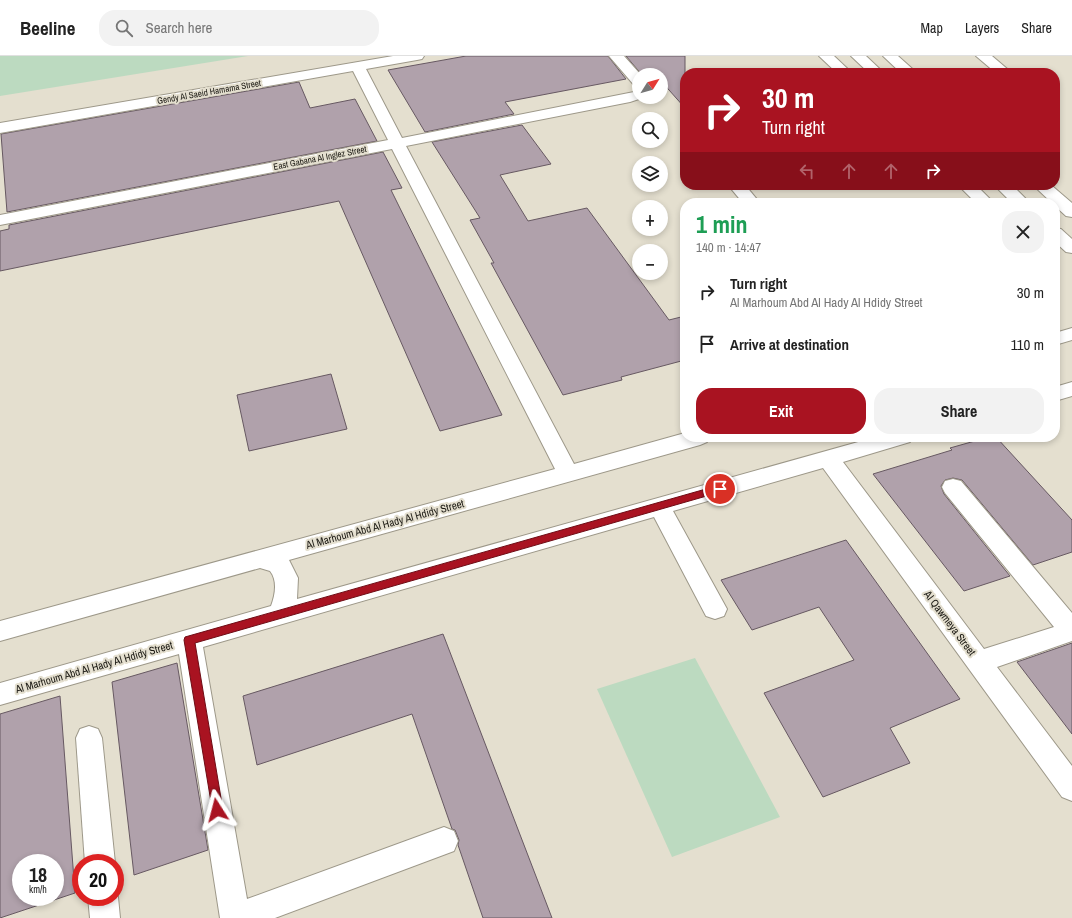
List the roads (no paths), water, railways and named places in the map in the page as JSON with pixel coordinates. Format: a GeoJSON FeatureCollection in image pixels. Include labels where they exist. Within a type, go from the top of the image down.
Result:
{"type":"FeatureCollection","features":[{"type":"Feature","properties":{"kind":"street","name":"Gendy Al Saeid Hamama Street"},"geometry":{"type":"LineString","coordinates":[[0,128],[417,56]]}},
{"type":"Feature","properties":{"kind":"street"},"geometry":{"type":"LineString","coordinates":[[616,56],[632,74]]}},
{"type":"Feature","properties":{"kind":"street"},"geometry":{"type":"LineString","coordinates":[[826,56],[839,68]]}},
{"type":"Feature","properties":{"kind":"street"},"geometry":{"type":"LineString","coordinates":[[858,56],[871,68]]}},
{"type":"Feature","properties":{"kind":"street"},"geometry":{"type":"LineString","coordinates":[[890,56],[904,68]]}},
{"type":"Feature","properties":{"kind":"street"},"geometry":{"type":"LineString","coordinates":[[983,56],[997,68]]}},
{"type":"Feature","properties":{"kind":"street"},"geometry":{"type":"LineString","coordinates":[[357,66],[568,474]]}},
{"type":"Feature","properties":{"kind":"street","name":"East Gabana Al Inglez Street"},"geometry":{"type":"LineString","coordinates":[[0,220],[632,97]]}},
{"type":"Feature","properties":{"kind":"street"},"geometry":{"type":"LineString","coordinates":[[740,190],[748,198]]}},
{"type":"Feature","properties":{"kind":"street"},"geometry":{"type":"LineString","coordinates":[[972,190],[980,198]]}},
{"type":"Feature","properties":{"kind":"street"},"geometry":{"type":"LineString","coordinates":[[1008,190],[1016,198]]}},
{"type":"Feature","properties":{"kind":"street"},"geometry":{"type":"LineString","coordinates":[[1047,190],[1056,198]]}},
{"type":"Feature","properties":{"kind":"street"},"geometry":{"type":"LineString","coordinates":[[1060,202],[1072,212]]}},
{"type":"Feature","properties":{"kind":"street"},"geometry":{"type":"LineString","coordinates":[[1060,237],[1072,248]]}},
{"type":"Feature","properties":{"kind":"street"},"geometry":{"type":"LineString","coordinates":[[1060,338],[1072,334]]}},
{"type":"Feature","properties":{"kind":"street"},"geometry":{"type":"LineString","coordinates":[[1060,393],[1072,389]]}},
{"type":"Feature","properties":{"kind":"street","name":"Al Marhoum Abd Al Hady Al Hdidy Street"},"geometry":{"type":"LineString","coordinates":[[0,631],[682,442]]}},
{"type":"Feature","properties":{"kind":"street","name":"Al Marhoum Abd Al Hady Al Hdidy Street"},"geometry":{"type":"LineString","coordinates":[[0,694],[885,442]]}},
{"type":"Feature","properties":{"kind":"street","name":"Al Qawmeya Street"},"geometry":{"type":"LineString","coordinates":[[828,458],[1072,788]]}},
{"type":"Feature","properties":{"kind":"street"},"geometry":{"type":"LineString","coordinates":[[953,487],[1072,631],[979,662]]}},
{"type":"Feature","properties":{"kind":"street"},"geometry":{"type":"LineString","coordinates":[[659,506],[715,609]]}},
{"type":"Feature","properties":{"kind":"street"},"geometry":{"type":"LineString","coordinates":[[259,559],[270,559],[277,562],[282,568],[286,579],[287,590],[286,602],[281,614]]}},
{"type":"Feature","properties":{"kind":"street"},"geometry":{"type":"LineString","coordinates":[[189,640],[235,918],[444,841]]}},
{"type":"Feature","properties":{"kind":"street"},"geometry":{"type":"LineString","coordinates":[[89,738],[99,854]]}},
{"type":"Feature","properties":{"kind":"street"},"geometry":{"type":"LineString","coordinates":[[104,906],[105,918]]}}]}
